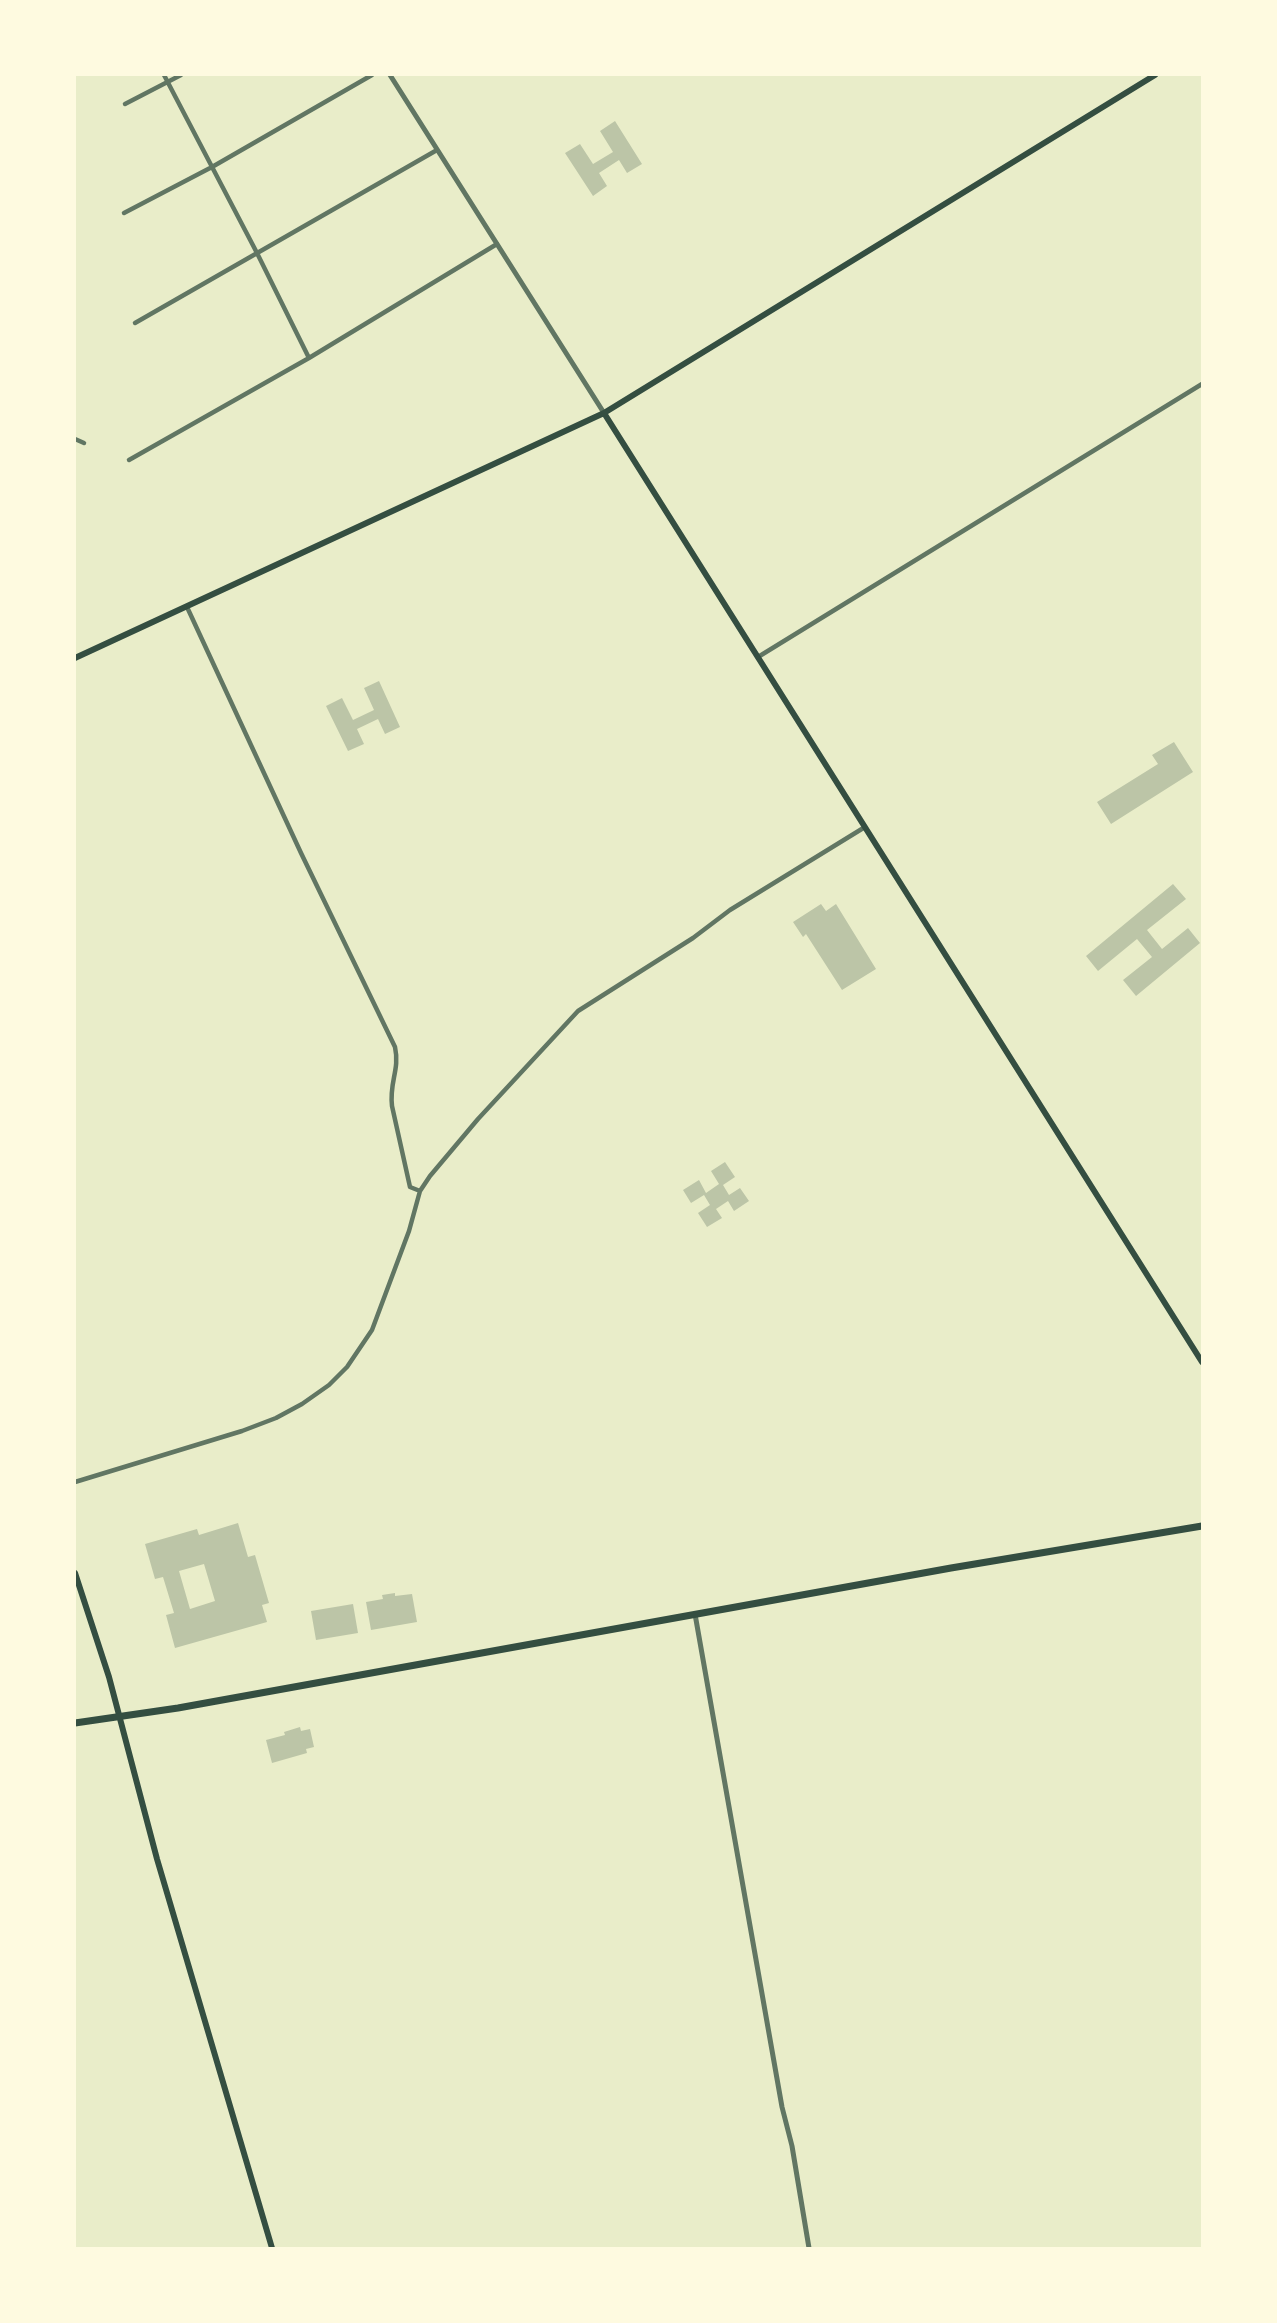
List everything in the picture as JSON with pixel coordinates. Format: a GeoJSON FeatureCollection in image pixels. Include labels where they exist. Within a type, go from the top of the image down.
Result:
{"type":"FeatureCollection","features":[{"type":"Feature","properties":{"kind":"main road"},"geometry":{"type":"LineString","coordinates":[[75,658],[604,413],[1147,77],[1155,75]]}},
{"type":"Feature","properties":{"kind":"main road"},"geometry":{"type":"LineString","coordinates":[[604,413],[1202,1362]]}},
{"type":"Feature","properties":{"kind":"main road"},"geometry":{"type":"LineString","coordinates":[[75,1723],[120,1717],[1202,1526]]}},
{"type":"Feature","properties":{"kind":"main road"},"geometry":{"type":"LineString","coordinates":[[75,1574],[120,1717],[157,1859],[272,2248]]}},
{"type":"Feature","properties":{"kind":"street"},"geometry":{"type":"LineString","coordinates":[[164,75],[309,358]]}},
{"type":"Feature","properties":{"kind":"street"},"geometry":{"type":"LineString","coordinates":[[124,104],[182,75]]}},
{"type":"Feature","properties":{"kind":"street"},"geometry":{"type":"LineString","coordinates":[[124,213],[212,167],[372,75]]}},
{"type":"Feature","properties":{"kind":"street"},"geometry":{"type":"LineString","coordinates":[[390,75],[604,413]]}},
{"type":"Feature","properties":{"kind":"street"},"geometry":{"type":"LineString","coordinates":[[135,323],[437,150]]}},
{"type":"Feature","properties":{"kind":"street"},"geometry":{"type":"LineString","coordinates":[[129,460],[309,358],[497,244]]}},
{"type":"Feature","properties":{"kind":"street"},"geometry":{"type":"LineString","coordinates":[[758,657],[1202,384]]}},
{"type":"Feature","properties":{"kind":"street"},"geometry":{"type":"LineString","coordinates":[[75,439],[84,442]]}},
{"type":"Feature","properties":{"kind":"street"},"geometry":{"type":"LineString","coordinates":[[187,607],[297,844],[395,1047],[398,1061],[390,1092],[392,1106],[410,1187],[420,1191]]}},
{"type":"Feature","properties":{"kind":"street"},"geometry":{"type":"LineString","coordinates":[[75,1482],[243,1431],[276,1418],[302,1404],[329,1385],[354,1358],[372,1330],[409,1231],[420,1191],[478,1119],[578,1011],[693,938],[730,910],[865,827]]}},
{"type":"Feature","properties":{"kind":"street"},"geometry":{"type":"LineString","coordinates":[[695,1614],[782,2107],[810,2248]]}},
{"type":"Feature","properties":{"kind":"building"},"geometry":{"type":"Polygon","coordinates":[[[615,121],[642,164],[627,173],[619,160],[599,173],[607,186],[593,196],[565,153],[580,144],[593,164],[613,152],[600,131],[615,121]]]}},
{"type":"Feature","properties":{"kind":"building"},"geometry":{"type":"Polygon","coordinates":[[[379,681],[400,727],[385,734],[378,719],[357,729],[364,744],[348,751],[326,706],[342,698],[353,720],[374,710],[364,688],[379,681]]]}},
{"type":"Feature","properties":{"kind":"building"},"geometry":{"type":"Polygon","coordinates":[[[1174,742],[1193,772],[1111,824],[1097,802],[1158,764],[1152,755],[1174,742]]]}},
{"type":"Feature","properties":{"kind":"building"},"geometry":{"type":"Polygon","coordinates":[[[1173,884],[1186,899],[1147,930],[1162,949],[1188,928],[1200,943],[1136,996],[1123,980],[1152,957],[1137,939],[1098,971],[1086,956],[1173,884]]]}},
{"type":"Feature","properties":{"kind":"building"},"geometry":{"type":"Polygon","coordinates":[[[821,904],[826,911],[836,904],[876,969],[842,990],[806,934],[803,937],[793,922],[821,904]]]}},
{"type":"Feature","properties":{"kind":"building"},"geometry":{"type":"Polygon","coordinates":[[[725,1162],[735,1177],[723,1185],[729,1195],[740,1188],[749,1201],[734,1211],[728,1201],[716,1209],[722,1218],[707,1227],[698,1213],[710,1205],[704,1195],[691,1203],[683,1190],[699,1180],[706,1193],[719,1184],[711,1171],[725,1162]]]}},
{"type":"Feature","properties":{"kind":"building"},"geometry":{"type":"Polygon","coordinates":[[[238,1523],[248,1557],[255,1555],[269,1603],[262,1605],[267,1622],[175,1648],[166,1615],[174,1613],[163,1577],[155,1579],[145,1544],[197,1529],[199,1535],[238,1523]],[[204,1564],[179,1571],[190,1609],[215,1601],[204,1564]]]}},
{"type":"Feature","properties":{"kind":"building"},"geometry":{"type":"Polygon","coordinates":[[[395,1593],[395,1596],[412,1594],[417,1622],[371,1630],[366,1602],[383,1599],[382,1595],[395,1593]]]}},
{"type":"Feature","properties":{"kind":"building"},"geometry":{"type":"Polygon","coordinates":[[[353,1604],[358,1633],[316,1640],[311,1611],[353,1604]]]}},
{"type":"Feature","properties":{"kind":"building"},"geometry":{"type":"Polygon","coordinates":[[[300,1727],[301,1731],[310,1729],[314,1747],[306,1749],[307,1753],[272,1763],[266,1740],[285,1735],[284,1732],[300,1727]]]}}]}
